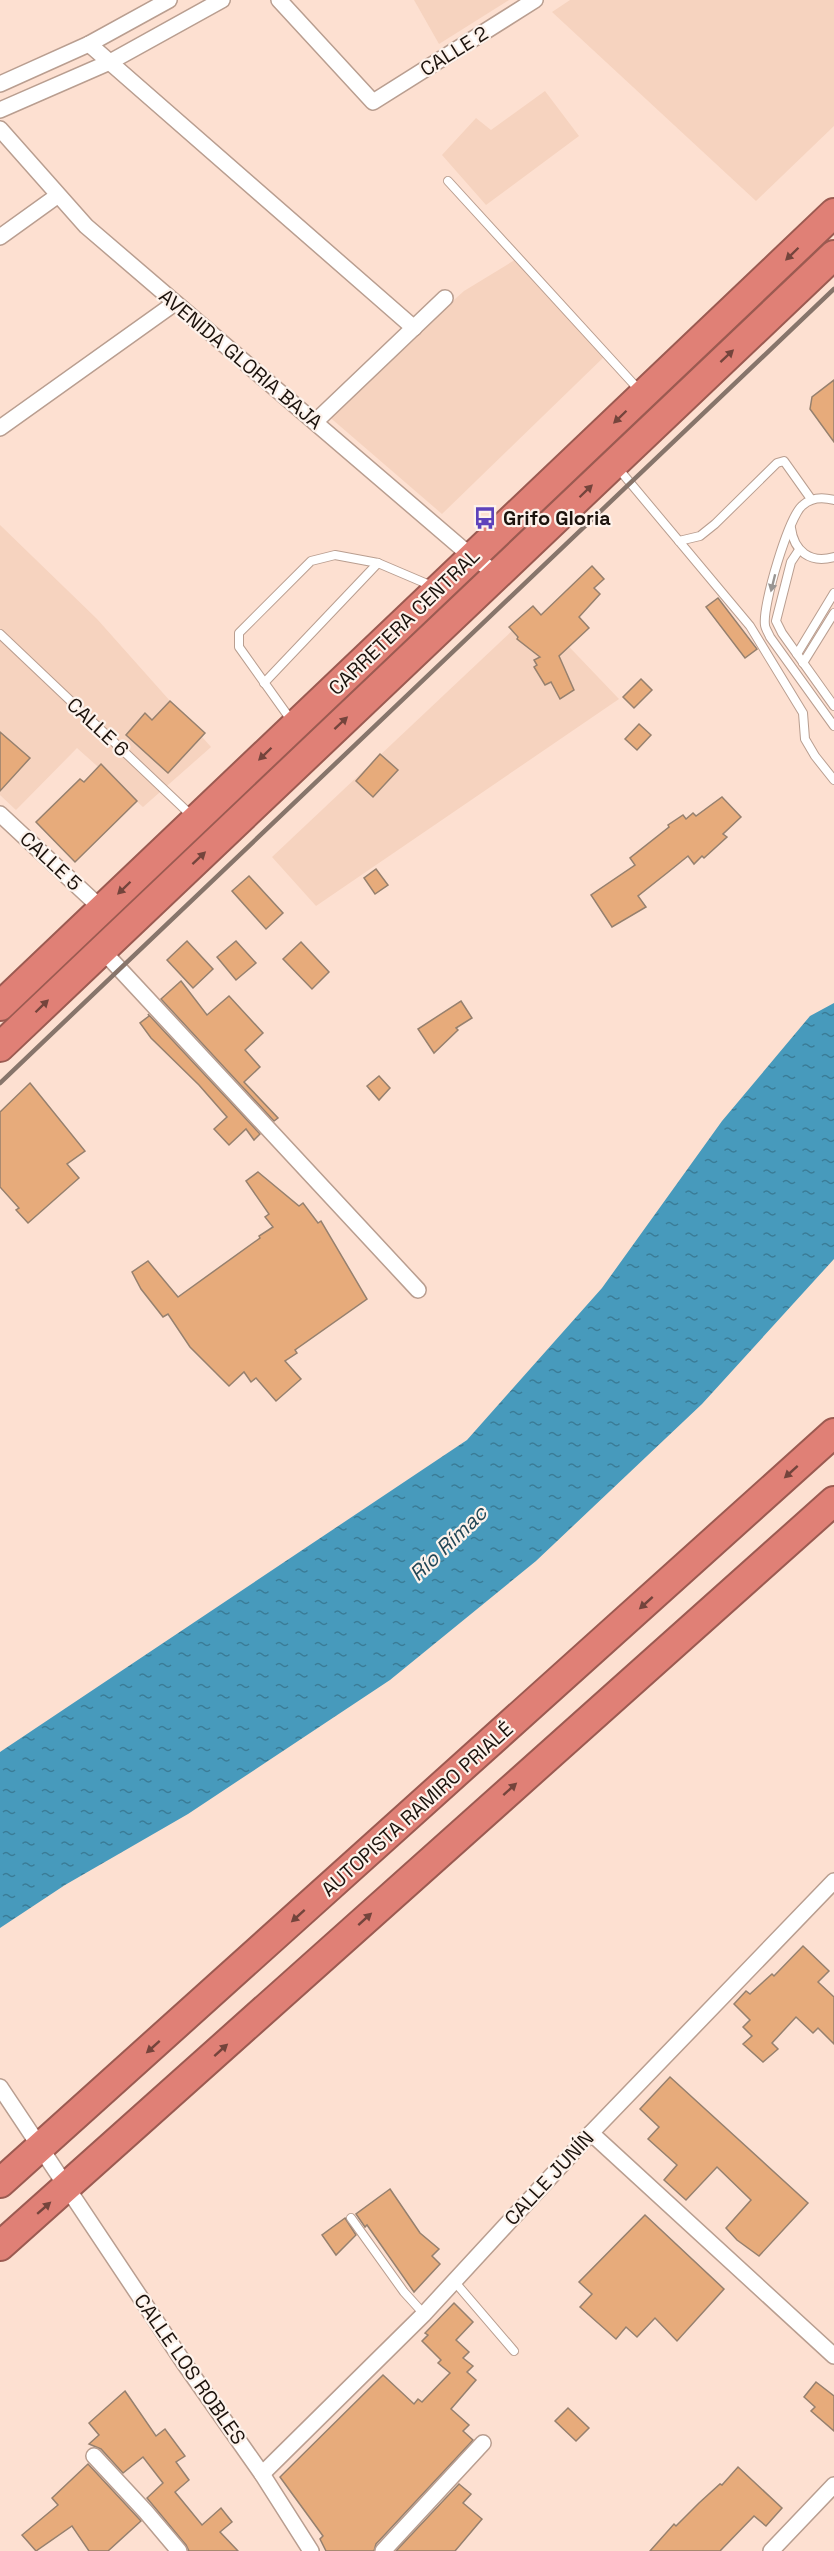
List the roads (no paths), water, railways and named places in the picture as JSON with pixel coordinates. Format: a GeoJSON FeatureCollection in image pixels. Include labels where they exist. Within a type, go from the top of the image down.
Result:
{"type":"FeatureCollection","features":[{"type":"Feature","properties":{"kind":"highway","name":"CARRETERA CENTRAL"},"geometry":{"type":"LineString","coordinates":[[0,1006],[834,213]]}},
{"type":"Feature","properties":{"kind":"highway","name":"CARRETERA CENTRAL"},"geometry":{"type":"LineString","coordinates":[[0,1047],[834,255]]}},
{"type":"Feature","properties":{"kind":"highway","name":"AUTOPISTA RAMIRO PRIALÉ"},"geometry":{"type":"LineString","coordinates":[[0,2183],[834,1433]]}},
{"type":"Feature","properties":{"kind":"highway"},"geometry":{"type":"LineString","coordinates":[[0,2247],[834,1501]]}},
{"type":"Feature","properties":{"kind":"street"},"geometry":{"type":"LineString","coordinates":[[0,84],[89,44],[169,0]]}},
{"type":"Feature","properties":{"kind":"street"},"geometry":{"type":"LineString","coordinates":[[0,110],[110,62],[222,0]]}},
{"type":"Feature","properties":{"kind":"street","name":"CALLE 2"},"geometry":{"type":"LineString","coordinates":[[279,0],[373,102],[535,0]]}},
{"type":"Feature","properties":{"kind":"street"},"geometry":{"type":"LineString","coordinates":[[89,44],[414,328]]}},
{"type":"Feature","properties":{"kind":"street","name":"AVENIDA GLORIA BAJA"},"geometry":{"type":"LineString","coordinates":[[0,129],[86,226],[472,557],[498,574]]}},
{"type":"Feature","properties":{"kind":"street"},"geometry":{"type":"LineString","coordinates":[[0,237],[57,196]]}},
{"type":"Feature","properties":{"kind":"street"},"geometry":{"type":"LineString","coordinates":[[315,422],[446,298]]}},
{"type":"Feature","properties":{"kind":"street"},"geometry":{"type":"LineString","coordinates":[[0,428],[175,303]]}},
{"type":"Feature","properties":{"kind":"street","name":"CALLE 5"},"geometry":{"type":"LineString","coordinates":[[0,814],[102,909]]}},
{"type":"Feature","properties":{"kind":"street"},"geometry":{"type":"LineString","coordinates":[[102,950],[418,1290]]}},
{"type":"Feature","properties":{"kind":"street","name":"CALLE JUNÍN"},"geometry":{"type":"LineString","coordinates":[[262,2474],[424,2314],[591,2133],[834,1881]]}},
{"type":"Feature","properties":{"kind":"street","name":"CALLE LOS ROBLES"},"geometry":{"type":"LineString","coordinates":[[0,2087],[177,2353],[262,2474],[311,2551]]}},
{"type":"Feature","properties":{"kind":"street"},"geometry":{"type":"LineString","coordinates":[[591,2133],[834,2356]]}},
{"type":"Feature","properties":{"kind":"street"},"geometry":{"type":"LineString","coordinates":[[382,2551],[483,2443]]}},
{"type":"Feature","properties":{"kind":"street"},"geometry":{"type":"LineString","coordinates":[[94,2456],[147,2512],[179,2551]]}},
{"type":"Feature","properties":{"kind":"street"},"geometry":{"type":"LineString","coordinates":[[771,2551],[834,2485]]}},
{"type":"Feature","properties":{"kind":"lane"},"geometry":{"type":"LineString","coordinates":[[448,182],[644,394]]}},
{"type":"Feature","properties":{"kind":"lane"},"geometry":{"type":"LineString","coordinates":[[679,542],[700,536],[715,524],[777,463],[784,461],[812,500]]}},
{"type":"Feature","properties":{"kind":"lane"},"geometry":{"type":"LineString","coordinates":[[614,464],[750,626],[803,713],[805,739],[814,756],[834,780]]}},
{"type":"Feature","properties":{"kind":"lane"},"geometry":{"type":"LineString","coordinates":[[834,500],[824,497],[812,500],[801,506],[794,516],[791,528],[782,545],[765,625],[771,638],[834,726]]}},
{"type":"Feature","properties":{"kind":"lane"},"geometry":{"type":"LineString","coordinates":[[791,528],[793,539],[799,550],[809,557],[821,560],[834,557]]}},
{"type":"Feature","properties":{"kind":"lane"},"geometry":{"type":"LineString","coordinates":[[799,550],[791,562],[776,621],[834,706]]}},
{"type":"Feature","properties":{"kind":"lane"},"geometry":{"type":"LineString","coordinates":[[295,726],[239,647],[239,633],[311,561],[334,555],[378,563],[439,588]]}},
{"type":"Feature","properties":{"kind":"lane"},"geometry":{"type":"LineString","coordinates":[[264,683],[378,563]]}},
{"type":"Feature","properties":{"kind":"lane"},"geometry":{"type":"LineString","coordinates":[[797,654],[834,593]]}},
{"type":"Feature","properties":{"kind":"lane"},"geometry":{"type":"LineString","coordinates":[[803,663],[830,626],[834,613]]}},
{"type":"Feature","properties":{"kind":"lane","name":"CALLE 6"},"geometry":{"type":"LineString","coordinates":[[0,634],[196,820]]}},
{"type":"Feature","properties":{"kind":"lane"},"geometry":{"type":"LineString","coordinates":[[351,2218],[404,2292],[424,2314]]}},
{"type":"Feature","properties":{"kind":"lane"},"geometry":{"type":"LineString","coordinates":[[454,2281],[514,2351]]}},
{"type":"Feature","properties":{"kind":"water","name":"Río Rímac"},"geometry":{"type":"Polygon","coordinates":[[[834,1003],[834,1259],[702,1404],[536,1561],[390,1680],[188,1814],[65,1885],[0,1928],[0,1752],[467,1440],[602,1288],[722,1121],[810,1016],[834,1003]]]}},
{"type":"Feature","properties":{"kind":"railway"},"geometry":{"type":"LineString","coordinates":[[0,1083],[834,289]]}},
{"type":"Feature","properties":{"kind":"place","name":"Grifo Gloria"},"geometry":{"type":"Point","coordinates":[485,518]}}]}
